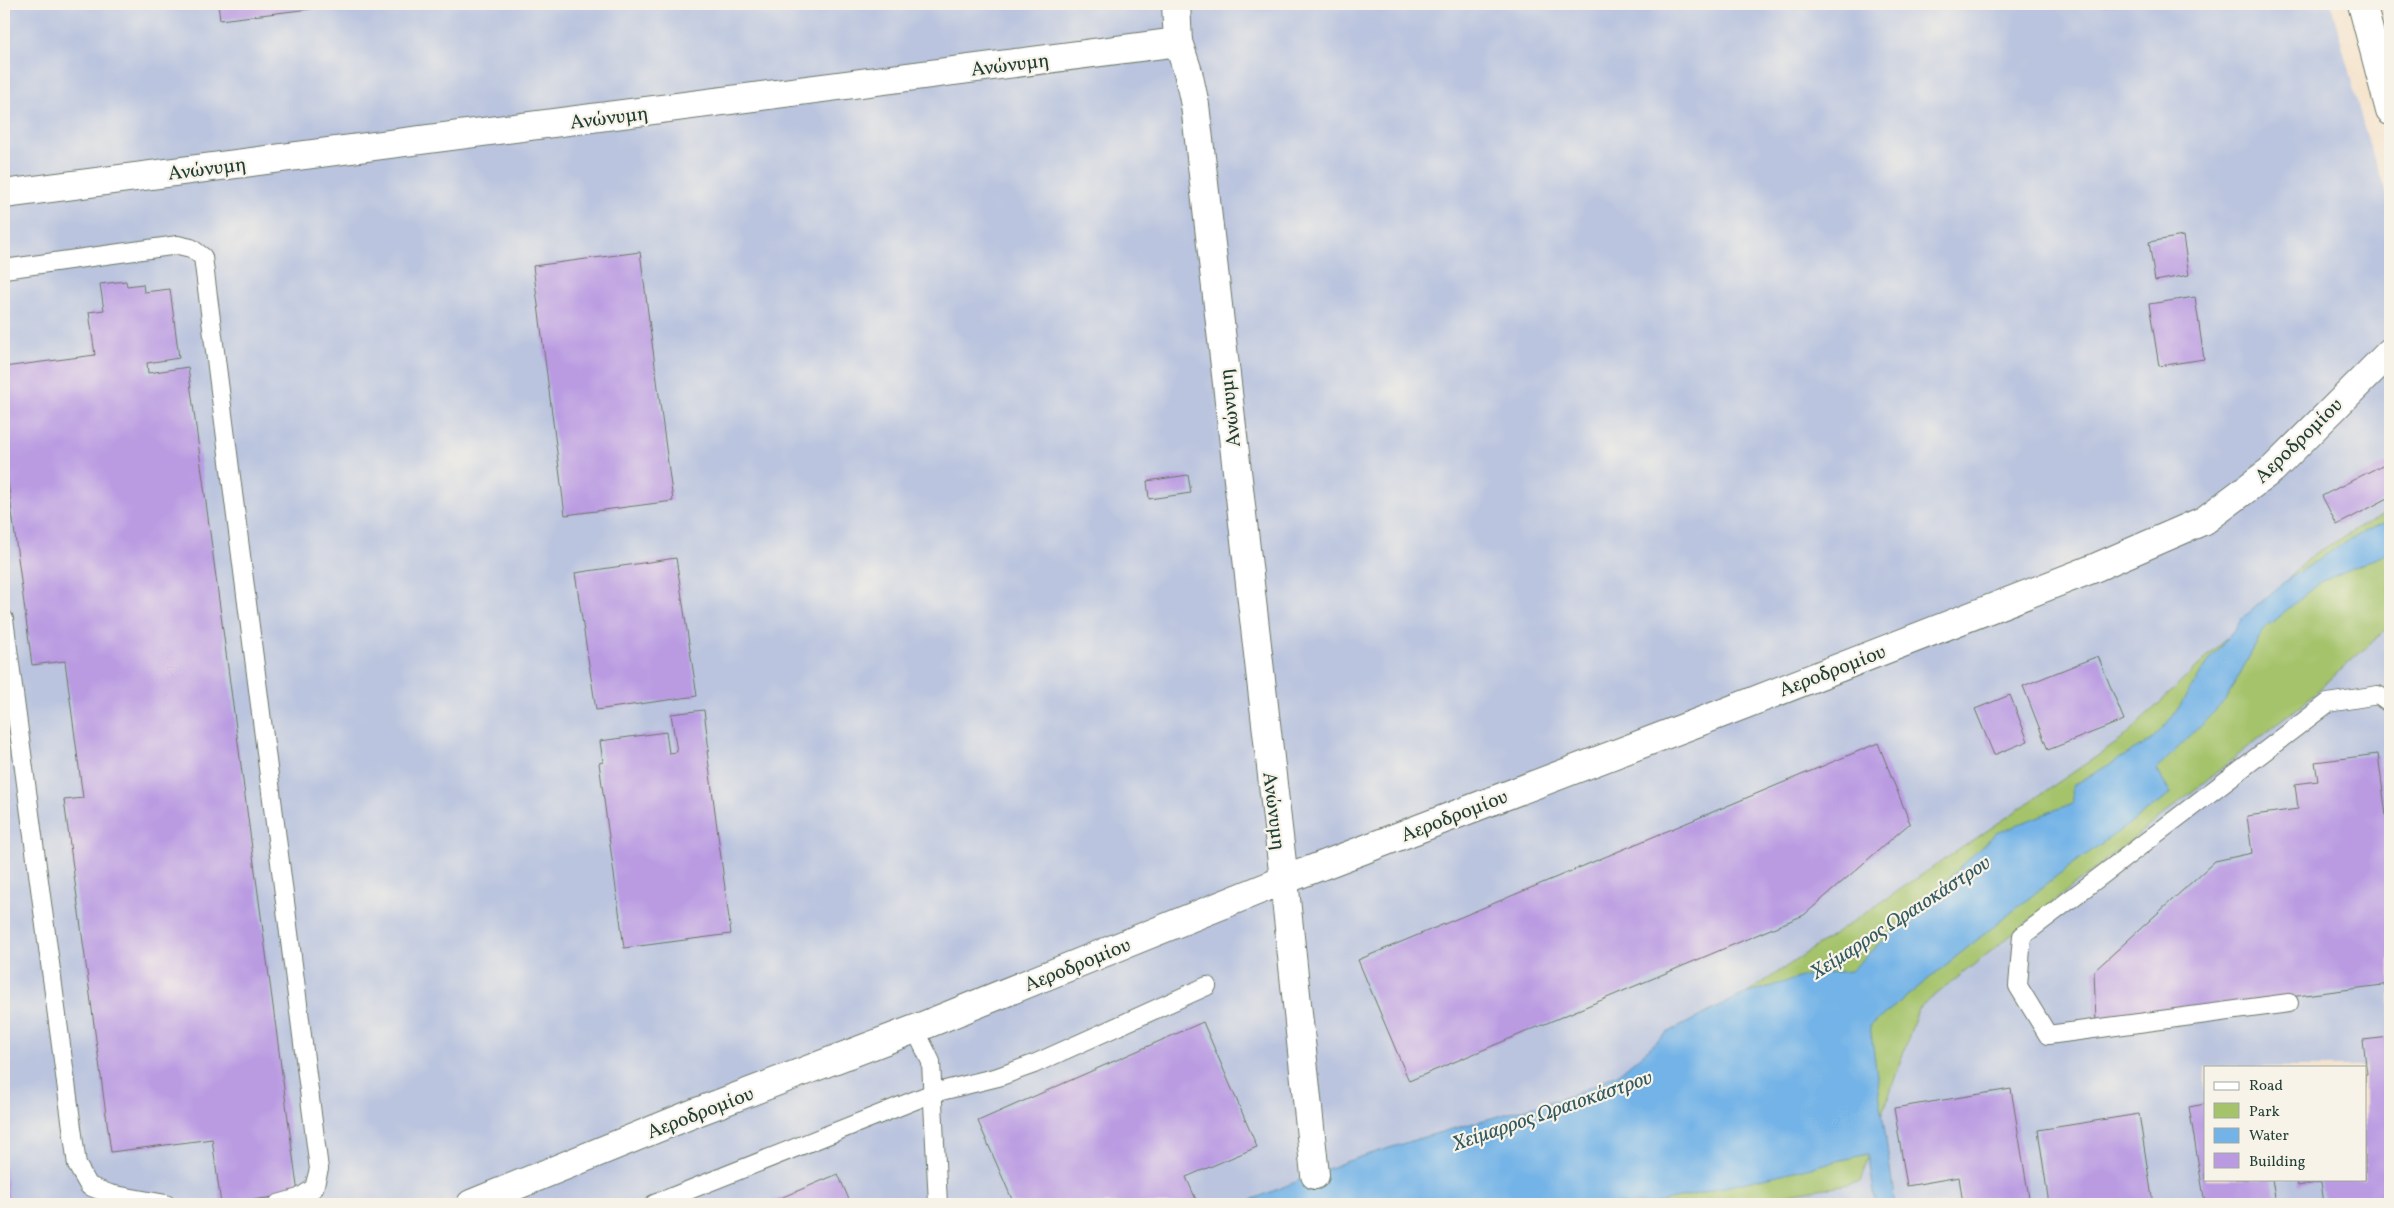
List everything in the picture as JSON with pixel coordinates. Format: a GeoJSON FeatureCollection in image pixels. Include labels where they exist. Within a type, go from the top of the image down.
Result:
{"type":"FeatureCollection","features":[{"type":"Feature","properties":{"kind":"street"},"geometry":{"type":"LineString","coordinates":[[1176,4],[1178,42]]}},
{"type":"Feature","properties":{"kind":"street"},"geometry":{"type":"LineString","coordinates":[[2362,4],[2390,111]]}},
{"type":"Feature","properties":{"kind":"street","name":"Ανώνυμη"},"geometry":{"type":"LineString","coordinates":[[4,194],[1178,42],[1188,72],[1195,105],[1284,880],[1315,1175]]}},
{"type":"Feature","properties":{"kind":"street","name":"Αεροδρομίου"},"geometry":{"type":"LineString","coordinates":[[471,1204],[697,1112],[915,1029],[1284,880],[1746,704],[2092,569],[2205,520],[2273,469],[2390,352]]}},
{"type":"Feature","properties":{"kind":"lane"},"geometry":{"type":"LineString","coordinates":[[4,268],[178,245],[191,248],[203,257],[319,1169],[314,1188],[299,1198],[278,1204]]}},
{"type":"Feature","properties":{"kind":"lane"},"geometry":{"type":"LineString","coordinates":[[4,620],[77,1165],[89,1186],[110,1194],[166,1204]]}},
{"type":"Feature","properties":{"kind":"lane"},"geometry":{"type":"LineString","coordinates":[[2289,1003],[2048,1034],[2018,986],[2022,936],[2328,703],[2378,695],[2390,704]]}},
{"type":"Feature","properties":{"kind":"lane"},"geometry":{"type":"LineString","coordinates":[[654,1204],[933,1093],[998,1077],[1034,1064],[1207,986]]}},
{"type":"Feature","properties":{"kind":"lane"},"geometry":{"type":"LineString","coordinates":[[915,1029],[931,1062],[938,1204]]}},
{"type":"Feature","properties":{"kind":"shaded area"},"geometry":{"type":"Polygon","coordinates":[[[4,4],[2331,4],[2366,135],[2390,203],[2390,1204],[4,1204],[4,4]]]}},
{"type":"Feature","properties":{"kind":"green space"},"geometry":{"type":"Polygon","coordinates":[[[2390,510],[2390,626],[2305,702],[1918,1009],[1860,1182],[1732,1204],[1263,1204],[1573,1111],[2121,740],[2313,555],[2390,510]]]}},
{"type":"Feature","properties":{"kind":"water","name":"Χείμαρρος Ωραιοκάστρου"},"geometry":{"type":"Polygon","coordinates":[[[2390,519],[2390,553],[2321,582],[2265,628],[2225,701],[2156,770],[2171,794],[2058,875],[1870,1026],[1895,1204],[1876,1204],[1868,1154],[1653,1204],[1241,1204],[1345,1162],[1424,1137],[1573,1095],[1621,1072],[1667,1033],[1742,995],[1811,974],[1851,971],[1996,833],[2073,803],[2072,786],[2152,740],[2173,716],[2207,664],[2243,618],[2284,582],[2345,542],[2390,519]]]}},
{"type":"Feature","properties":{"kind":"building"},"geometry":{"type":"Polygon","coordinates":[[[218,4],[342,4],[342,5],[220,20],[218,4]]]}},
{"type":"Feature","properties":{"kind":"building"},"geometry":{"type":"Polygon","coordinates":[[[2103,4],[2116,4],[2116,5],[2103,7],[2103,4]]]}},
{"type":"Feature","properties":{"kind":"building"},"geometry":{"type":"Polygon","coordinates":[[[2183,236],[2189,275],[2155,281],[2149,242],[2183,236]]]}},
{"type":"Feature","properties":{"kind":"building"},"geometry":{"type":"Polygon","coordinates":[[[640,252],[673,501],[565,515],[533,266],[640,252]]]}},
{"type":"Feature","properties":{"kind":"building"},"geometry":{"type":"Polygon","coordinates":[[[126,281],[127,286],[143,284],[144,292],[170,289],[179,358],[147,363],[148,373],[188,367],[298,1194],[221,1204],[212,1139],[111,1152],[64,800],[83,798],[65,661],[32,665],[4,451],[4,367],[95,355],[89,312],[104,310],[100,284],[126,281]]]}},
{"type":"Feature","properties":{"kind":"building"},"geometry":{"type":"Polygon","coordinates":[[[2195,297],[2204,359],[2159,366],[2149,304],[2195,297]]]}},
{"type":"Feature","properties":{"kind":"building"},"geometry":{"type":"Polygon","coordinates":[[[2390,461],[2390,497],[2337,525],[2322,496],[2390,461]]]}},
{"type":"Feature","properties":{"kind":"building"},"geometry":{"type":"Polygon","coordinates":[[[1188,475],[1191,493],[1149,499],[1147,481],[1188,475]]]}},
{"type":"Feature","properties":{"kind":"building"},"geometry":{"type":"Polygon","coordinates":[[[676,558],[697,696],[596,710],[575,573],[676,558]]]}},
{"type":"Feature","properties":{"kind":"building"},"geometry":{"type":"Polygon","coordinates":[[[2098,656],[2124,720],[2048,750],[2023,686],[2098,656]]]}},
{"type":"Feature","properties":{"kind":"building"},"geometry":{"type":"Polygon","coordinates":[[[2010,695],[2028,741],[1994,755],[1975,709],[2010,695]]]}},
{"type":"Feature","properties":{"kind":"building"},"geometry":{"type":"Polygon","coordinates":[[[704,710],[709,751],[707,751],[731,934],[624,948],[599,763],[603,762],[600,741],[666,732],[669,753],[677,752],[671,714],[704,710]]]}},
{"type":"Feature","properties":{"kind":"building"},"geometry":{"type":"Polygon","coordinates":[[[1878,743],[1910,823],[1804,915],[1409,1081],[1358,960],[1878,743]]]}},
{"type":"Feature","properties":{"kind":"building"},"geometry":{"type":"Polygon","coordinates":[[[2378,754],[2390,846],[2390,984],[2096,1022],[2094,971],[2215,861],[2252,853],[2247,816],[2298,809],[2295,784],[2318,781],[2315,762],[2378,754]]]}},
{"type":"Feature","properties":{"kind":"building"},"geometry":{"type":"Polygon","coordinates":[[[1203,1022],[1257,1147],[1186,1177],[1198,1204],[1014,1204],[978,1121],[1203,1022]]]}},
{"type":"Feature","properties":{"kind":"building"},"geometry":{"type":"Polygon","coordinates":[[[2390,1037],[2390,1204],[2324,1204],[2321,1182],[2298,1186],[2297,1180],[2366,1180],[2367,1074],[2363,1040],[2390,1037]]]}},
{"type":"Feature","properties":{"kind":"building"},"geometry":{"type":"Polygon","coordinates":[[[2011,1089],[2030,1204],[1963,1204],[1959,1177],[1907,1186],[1894,1108],[2011,1089]]]}},
{"type":"Feature","properties":{"kind":"building"},"geometry":{"type":"Polygon","coordinates":[[[2204,1104],[2204,1180],[2272,1180],[2276,1204],[2205,1204],[2189,1107],[2204,1104]]]}},
{"type":"Feature","properties":{"kind":"building"},"geometry":{"type":"Polygon","coordinates":[[[2139,1114],[2153,1204],[2049,1204],[2038,1130],[2139,1114]]]}},
{"type":"Feature","properties":{"kind":"building"},"geometry":{"type":"Polygon","coordinates":[[[5,1167],[9,1204],[4,1204],[5,1167]]]}},
{"type":"Feature","properties":{"kind":"building"},"geometry":{"type":"Polygon","coordinates":[[[838,1174],[851,1204],[766,1204],[838,1174]]]}}]}
